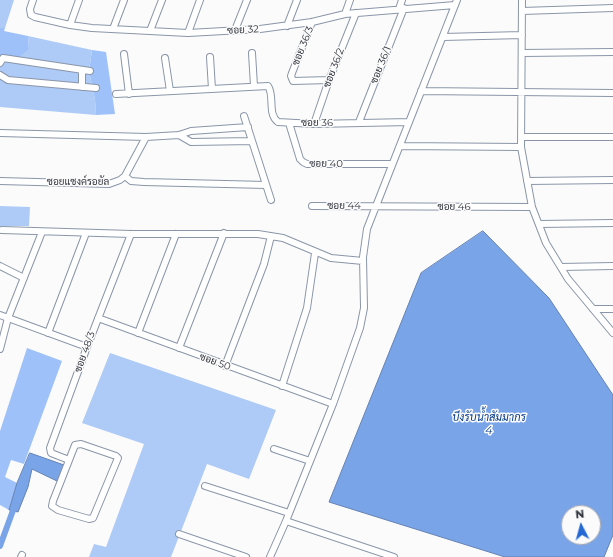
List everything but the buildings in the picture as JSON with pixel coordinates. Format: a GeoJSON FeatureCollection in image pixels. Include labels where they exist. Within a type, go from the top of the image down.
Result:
{"type":"FeatureCollection","features":[{"type":"Feature","properties":{"kind":"street","name":"ซอย 32"},"geometry":{"type":"LineString","coordinates":[[33,0],[30,9],[31,15],[70,25],[150,32],[188,33],[287,26],[345,14],[456,2]]}},
{"type":"Feature","properties":{"kind":"street"},"geometry":{"type":"LineString","coordinates":[[70,25],[79,0]]}},
{"type":"Feature","properties":{"kind":"street"},"geometry":{"type":"LineString","coordinates":[[113,29],[124,0]]}},
{"type":"Feature","properties":{"kind":"street"},"geometry":{"type":"LineString","coordinates":[[150,32],[162,0]]}},
{"type":"Feature","properties":{"kind":"street"},"geometry":{"type":"LineString","coordinates":[[188,33],[200,0]]}},
{"type":"Feature","properties":{"kind":"street"},"geometry":{"type":"LineString","coordinates":[[235,30],[247,0]]}},
{"type":"Feature","properties":{"kind":"street"},"geometry":{"type":"LineString","coordinates":[[287,26],[297,0]]}},
{"type":"Feature","properties":{"kind":"street"},"geometry":{"type":"LineString","coordinates":[[345,14],[350,0]]}},
{"type":"Feature","properties":{"kind":"street","name":"ซอย 36/1"},"geometry":{"type":"LineString","coordinates":[[359,122],[401,8],[402,0]]}},
{"type":"Feature","properties":{"kind":"street"},"geometry":{"type":"LineString","coordinates":[[522,0],[521,147],[532,207],[546,243],[561,267],[579,293],[613,333]]}},
{"type":"Feature","properties":{"kind":"street"},"geometry":{"type":"LineString","coordinates":[[270,557],[333,404],[363,320],[363,261],[367,228],[377,206],[456,2]]}},
{"type":"Feature","properties":{"kind":"street"},"geometry":{"type":"LineString","coordinates":[[522,11],[613,8]]}},
{"type":"Feature","properties":{"kind":"street","name":"ซอย 36/2"},"geometry":{"type":"LineString","coordinates":[[314,124],[329,80],[356,13]]}},
{"type":"Feature","properties":{"kind":"street","name":"ซอย 36/3"},"geometry":{"type":"LineString","coordinates":[[312,22],[292,73],[292,79],[293,81],[329,80]]}},
{"type":"Feature","properties":{"kind":"street"},"geometry":{"type":"LineString","coordinates":[[443,37],[522,35]]}},
{"type":"Feature","properties":{"kind":"street"},"geometry":{"type":"LineString","coordinates":[[522,53],[613,52]]}},
{"type":"Feature","properties":{"kind":"street"},"geometry":{"type":"LineString","coordinates":[[252,53],[254,86]]}},
{"type":"Feature","properties":{"kind":"street"},"geometry":{"type":"LineString","coordinates":[[124,54],[129,94]]}},
{"type":"Feature","properties":{"kind":"street"},"geometry":{"type":"LineString","coordinates":[[210,57],[212,89]]}},
{"type":"Feature","properties":{"kind":"street"},"geometry":{"type":"LineString","coordinates":[[0,63],[3,58],[90,71]]}},
{"type":"Feature","properties":{"kind":"street"},"geometry":{"type":"LineString","coordinates":[[164,58],[170,91]]}},
{"type":"Feature","properties":{"kind":"street"},"geometry":{"type":"LineString","coordinates":[[82,70],[82,87]]}},
{"type":"Feature","properties":{"kind":"street"},"geometry":{"type":"LineString","coordinates":[[0,75],[8,80],[96,88]]}},
{"type":"Feature","properties":{"kind":"street","name":"ซอย 36"},"geometry":{"type":"LineString","coordinates":[[116,94],[268,86],[271,92],[273,116],[278,122],[314,124],[409,122]]}},
{"type":"Feature","properties":{"kind":"street"},"geometry":{"type":"LineString","coordinates":[[421,91],[613,93]]}},
{"type":"Feature","properties":{"kind":"street"},"geometry":{"type":"LineString","coordinates":[[244,116],[271,200]]}},
{"type":"Feature","properties":{"kind":"street","name":"ซอย 40"},"geometry":{"type":"LineString","coordinates":[[289,123],[300,159],[307,164],[392,164]]}},
{"type":"Feature","properties":{"kind":"street"},"geometry":{"type":"LineString","coordinates":[[0,133],[146,137],[179,135],[191,131],[248,127]]}},
{"type":"Feature","properties":{"kind":"street"},"geometry":{"type":"LineString","coordinates":[[179,135],[191,142],[252,141]]}},
{"type":"Feature","properties":{"kind":"street"},"geometry":{"type":"LineString","coordinates":[[146,137],[125,176],[131,181],[266,185]]}},
{"type":"Feature","properties":{"kind":"street"},"geometry":{"type":"LineString","coordinates":[[521,137],[613,137]]}},
{"type":"Feature","properties":{"kind":"street"},"geometry":{"type":"LineString","coordinates":[[400,146],[521,147]]}},
{"type":"Feature","properties":{"kind":"street","name":"ซอยแซงค์รอยัล"},"geometry":{"type":"LineString","coordinates":[[0,181],[109,184],[120,180],[125,176]]}},
{"type":"Feature","properties":{"kind":"street"},"geometry":{"type":"LineString","coordinates":[[527,181],[613,180]]}},
{"type":"Feature","properties":{"kind":"street","name":"ซอย 44"},"geometry":{"type":"LineString","coordinates":[[312,206],[377,206]]}},
{"type":"Feature","properties":{"kind":"street","name":"ซอย 46"},"geometry":{"type":"LineString","coordinates":[[377,206],[532,207]]}},
{"type":"Feature","properties":{"kind":"street"},"geometry":{"type":"LineString","coordinates":[[539,224],[613,223]]}},
{"type":"Feature","properties":{"kind":"street"},"geometry":{"type":"LineString","coordinates":[[2,230],[131,234],[244,233],[283,238],[315,252],[340,260],[363,261]]}},
{"type":"Feature","properties":{"kind":"street"},"geometry":{"type":"LineString","coordinates":[[0,349],[8,318],[42,232]]}},
{"type":"Feature","properties":{"kind":"street"},"geometry":{"type":"LineString","coordinates":[[48,333],[86,233]]}},
{"type":"Feature","properties":{"kind":"street"},"geometry":{"type":"LineString","coordinates":[[179,348],[224,233]]}},
{"type":"Feature","properties":{"kind":"street","name":"ซอย 48/3"},"geometry":{"type":"LineString","coordinates":[[69,460],[51,453],[50,448],[131,234]]}},
{"type":"Feature","properties":{"kind":"street"},"geometry":{"type":"LineString","coordinates":[[138,333],[176,234]]}},
{"type":"Feature","properties":{"kind":"street"},"geometry":{"type":"LineString","coordinates":[[225,366],[264,264],[271,236]]}},
{"type":"Feature","properties":{"kind":"street"},"geometry":{"type":"LineString","coordinates":[[282,386],[307,308],[315,252]]}},
{"type":"Feature","properties":{"kind":"street"},"geometry":{"type":"LineString","coordinates":[[0,266],[24,278]]}},
{"type":"Feature","properties":{"kind":"street"},"geometry":{"type":"LineString","coordinates":[[561,267],[613,266]]}},
{"type":"Feature","properties":{"kind":"street"},"geometry":{"type":"LineString","coordinates":[[593,309],[613,309]]}},
{"type":"Feature","properties":{"kind":"street"},"geometry":{"type":"LineString","coordinates":[[0,315],[87,347]]}},
{"type":"Feature","properties":{"kind":"street","name":"ซอย 50"},"geometry":{"type":"LineString","coordinates":[[98,318],[225,366],[333,404]]}},
{"type":"Feature","properties":{"kind":"street"},"geometry":{"type":"LineString","coordinates":[[81,444],[118,458],[92,519],[58,510],[52,506],[69,460],[75,445],[81,444]]}},
{"type":"Feature","properties":{"kind":"street"},"geometry":{"type":"LineString","coordinates":[[274,449],[310,461]]}},
{"type":"Feature","properties":{"kind":"street"},"geometry":{"type":"LineString","coordinates":[[205,486],[289,513]]}},
{"type":"Feature","properties":{"kind":"street"},"geometry":{"type":"LineString","coordinates":[[286,521],[394,557]]}},
{"type":"Feature","properties":{"kind":"street"},"geometry":{"type":"LineString","coordinates":[[179,534],[246,557]]}},
{"type":"Feature","properties":{"kind":"shaded area"},"geometry":{"type":"Polygon","coordinates":[[[0,0],[14,0],[5,28],[0,28],[0,0]]]}},
{"type":"Feature","properties":{"kind":"shaded area"},"geometry":{"type":"Polygon","coordinates":[[[0,28],[5,28],[4,31],[28,36],[29,49],[19,57],[0,58],[0,28]]]}},
{"type":"Feature","properties":{"kind":"shaded area"},"geometry":{"type":"Polygon","coordinates":[[[28,36],[92,50],[89,71],[95,100],[96,115],[0,107],[0,58],[29,49],[28,36]]]}},
{"type":"Feature","properties":{"kind":"shaded area"},"geometry":{"type":"Polygon","coordinates":[[[92,50],[106,52],[115,114],[96,115],[95,100],[89,71],[92,50]]]}},
{"type":"Feature","properties":{"kind":"shaded area"},"geometry":{"type":"Polygon","coordinates":[[[0,206],[30,207],[29,226],[0,226],[0,206]]]}},
{"type":"Feature","properties":{"kind":"shaded area"},"geometry":{"type":"Polygon","coordinates":[[[27,348],[62,361],[24,464],[11,460],[5,477],[17,483],[9,510],[0,505],[0,431],[27,348]]]}},
{"type":"Feature","properties":{"kind":"shaded area"},"geometry":{"type":"Polygon","coordinates":[[[110,353],[276,410],[249,479],[207,464],[171,557],[89,557],[94,544],[106,547],[144,444],[82,423],[110,353]]]}},
{"type":"Feature","properties":{"kind":"water","name":"บึงรับน้ำสัมมากร 4"},"geometry":{"type":"Polygon","coordinates":[[[483,231],[549,298],[613,395],[613,535],[604,557],[505,557],[329,502],[421,273],[483,231]]]}},
{"type":"Feature","properties":{"kind":"water"},"geometry":{"type":"Polygon","coordinates":[[[30,453],[64,465],[57,481],[32,469],[28,487],[18,512],[9,510],[17,483],[30,453]]]}},
{"type":"Feature","properties":{"kind":"waterway"},"geometry":{"type":"LineString","coordinates":[[0,546],[15,505]]}}]}
